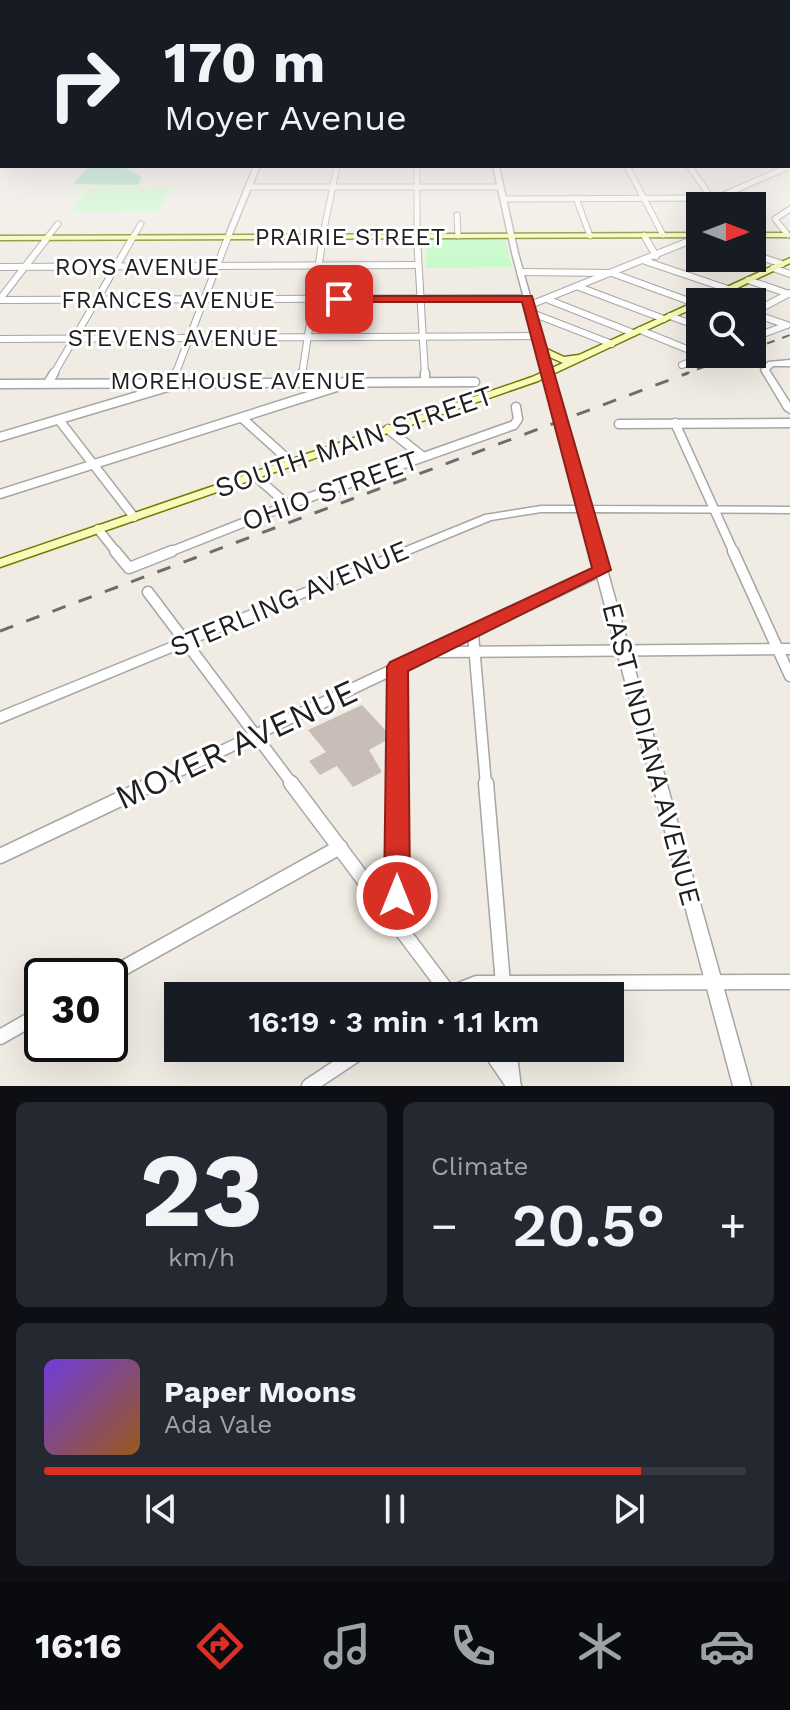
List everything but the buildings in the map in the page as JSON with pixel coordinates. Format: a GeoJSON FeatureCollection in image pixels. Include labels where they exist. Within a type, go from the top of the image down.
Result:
{"type":"FeatureCollection","features":[{"type":"Feature","properties":{"kind":"main road","name":"PRAIRIE STREET"},"geometry":{"type":"LineString","coordinates":[[0,238],[686,235]]}},
{"type":"Feature","properties":{"kind":"main road"},"geometry":{"type":"LineString","coordinates":[[766,235],[789,235]]}},
{"type":"Feature","properties":{"kind":"main road","name":"SOUTH MAIN STREET"},"geometry":{"type":"LineString","coordinates":[[730,288],[781,264]]}},
{"type":"Feature","properties":{"kind":"main road","name":"SOUTH MAIN STREET"},"geometry":{"type":"LineString","coordinates":[[0,563],[549,374],[686,309]]}},
{"type":"Feature","properties":{"kind":"main road"},"geometry":{"type":"LineString","coordinates":[[544,351],[566,360],[599,350]]}},
{"type":"Feature","properties":{"kind":"street"},"geometry":{"type":"LineString","coordinates":[[636,185],[663,235]]}},
{"type":"Feature","properties":{"kind":"street"},"geometry":{"type":"LineString","coordinates":[[0,437],[168,388],[174,382],[248,187],[500,187]]}},
{"type":"Feature","properties":{"kind":"street"},"geometry":{"type":"LineString","coordinates":[[301,381],[317,266],[333,187]]}},
{"type":"Feature","properties":{"kind":"street"},"geometry":{"type":"LineString","coordinates":[[416,187],[425,380]]}},
{"type":"Feature","properties":{"kind":"street","name":"EAST INDIANA AVENUE"},"geometry":{"type":"LineString","coordinates":[[500,187],[520,272],[742,1086]]}},
{"type":"Feature","properties":{"kind":"street"},"geometry":{"type":"LineString","coordinates":[[576,198],[590,236]]}},
{"type":"Feature","properties":{"kind":"street"},"geometry":{"type":"LineString","coordinates":[[503,199],[686,199]]}},
{"type":"Feature","properties":{"kind":"street"},"geometry":{"type":"LineString","coordinates":[[789,235],[775,219],[790,209]]}},
{"type":"Feature","properties":{"kind":"street"},"geometry":{"type":"LineString","coordinates":[[457,215],[458,236]]}},
{"type":"Feature","properties":{"kind":"street"},"geometry":{"type":"LineString","coordinates":[[0,300],[58,224]]}},
{"type":"Feature","properties":{"kind":"street"},"geometry":{"type":"LineString","coordinates":[[48,383],[141,224]]}},
{"type":"Feature","properties":{"kind":"street"},"geometry":{"type":"LineString","coordinates":[[644,235],[656,256]]}},
{"type":"Feature","properties":{"kind":"street"},"geometry":{"type":"LineString","coordinates":[[530,305],[686,244]]}},
{"type":"Feature","properties":{"kind":"street"},"geometry":{"type":"LineString","coordinates":[[645,261],[725,288]]}},
{"type":"Feature","properties":{"kind":"street"},"geometry":{"type":"LineString","coordinates":[[781,264],[790,274]]}},
{"type":"Feature","properties":{"kind":"street","name":"ROYS AVENUE"},"geometry":{"type":"LineString","coordinates":[[0,267],[418,265]]}},
{"type":"Feature","properties":{"kind":"street"},"geometry":{"type":"LineString","coordinates":[[520,272],[612,273],[686,299]]}},
{"type":"Feature","properties":{"kind":"street"},"geometry":{"type":"LineString","coordinates":[[748,280],[790,293]]}},
{"type":"Feature","properties":{"kind":"street"},"geometry":{"type":"LineString","coordinates":[[579,287],[686,323]]}},
{"type":"Feature","properties":{"kind":"street"},"geometry":{"type":"LineString","coordinates":[[766,306],[790,293]]}},
{"type":"Feature","properties":{"kind":"street","name":"FRANCES AVENUE"},"geometry":{"type":"LineString","coordinates":[[0,300],[420,298],[530,305]]}},
{"type":"Feature","properties":{"kind":"street"},"geometry":{"type":"LineString","coordinates":[[549,300],[686,348]]}},
{"type":"Feature","properties":{"kind":"street"},"geometry":{"type":"LineString","coordinates":[[530,305],[612,344]]}},
{"type":"Feature","properties":{"kind":"street"},"geometry":{"type":"LineString","coordinates":[[766,318],[787,325],[766,333]]}},
{"type":"Feature","properties":{"kind":"street","name":"STEVENS AVENUE"},"geometry":{"type":"LineString","coordinates":[[0,339],[538,336]]}},
{"type":"Feature","properties":{"kind":"street"},"geometry":{"type":"LineString","coordinates":[[682,365],[686,363]]}},
{"type":"Feature","properties":{"kind":"street"},"geometry":{"type":"LineString","coordinates":[[790,363],[768,365],[766,372],[790,410]]}},
{"type":"Feature","properties":{"kind":"street"},"geometry":{"type":"LineString","coordinates":[[0,494],[340,386],[346,381]]}},
{"type":"Feature","properties":{"kind":"street","name":"MOREHOUSE AVENUE"},"geometry":{"type":"LineString","coordinates":[[3,385],[475,382]]}},
{"type":"Feature","properties":{"kind":"street","name":"OHIO STREET"},"geometry":{"type":"LineString","coordinates":[[98,529],[129,568],[288,505],[514,425],[518,419],[516,407]]}},
{"type":"Feature","properties":{"kind":"street"},"geometry":{"type":"LineString","coordinates":[[242,418],[291,462]]}},
{"type":"Feature","properties":{"kind":"street"},"geometry":{"type":"LineString","coordinates":[[59,420],[134,517]]}},
{"type":"Feature","properties":{"kind":"street"},"geometry":{"type":"LineString","coordinates":[[675,423],[714,511],[784,648],[790,676]]}},
{"type":"Feature","properties":{"kind":"street"},"geometry":{"type":"LineString","coordinates":[[619,424],[790,423]]}},
{"type":"Feature","properties":{"kind":"street"},"geometry":{"type":"LineString","coordinates":[[388,429],[422,456]]}},
{"type":"Feature","properties":{"kind":"street"},"geometry":{"type":"LineString","coordinates":[[254,475],[288,505]]}},
{"type":"Feature","properties":{"kind":"street","name":"STERLING AVENUE"},"geometry":{"type":"LineString","coordinates":[[0,718],[472,522],[526,510],[790,510]]}},
{"type":"Feature","properties":{"kind":"street","name":"MOYER AVENUE"},"geometry":{"type":"LineString","coordinates":[[0,856],[397,667],[473,634],[602,570]]}},
{"type":"Feature","properties":{"kind":"street"},"geometry":{"type":"LineString","coordinates":[[148,592],[439,982]]}},
{"type":"Feature","properties":{"kind":"street"},"geometry":{"type":"LineString","coordinates":[[473,634],[502,982]]}},
{"type":"Feature","properties":{"kind":"street"},"geometry":{"type":"LineString","coordinates":[[431,652],[784,648]]}},
{"type":"Feature","properties":{"kind":"street"},"geometry":{"type":"LineString","coordinates":[[391,915],[397,896],[397,667]]}},
{"type":"Feature","properties":{"kind":"street"},"geometry":{"type":"LineString","coordinates":[[128,965],[340,847]]}},
{"type":"Feature","properties":{"kind":"street"},"geometry":{"type":"LineString","coordinates":[[624,985],[790,982]]}},
{"type":"Feature","properties":{"kind":"street"},"geometry":{"type":"LineString","coordinates":[[0,1037],[24,1023]]}},
{"type":"Feature","properties":{"kind":"street"},"geometry":{"type":"LineString","coordinates":[[309,1086],[345,1062]]}},
{"type":"Feature","properties":{"kind":"street"},"geometry":{"type":"LineString","coordinates":[[498,1062],[514,1085]]}},
{"type":"Feature","properties":{"kind":"street"},"geometry":{"type":"LineString","coordinates":[[511,1062],[514,1085]]}},
{"type":"Feature","properties":{"kind":"green space"},"geometry":{"type":"Polygon","coordinates":[[[172,187],[158,211],[72,212],[86,188],[172,187]]]}},
{"type":"Feature","properties":{"kind":"green space"},"geometry":{"type":"Polygon","coordinates":[[[426,239],[505,239],[512,267],[426,268],[426,239]]]}},
{"type":"Feature","properties":{"kind":"railway"},"geometry":{"type":"LineString","coordinates":[[766,344],[790,335]]}},
{"type":"Feature","properties":{"kind":"railway"},"geometry":{"type":"LineString","coordinates":[[682,375],[701,368]]}},
{"type":"Feature","properties":{"kind":"railway"},"geometry":{"type":"LineString","coordinates":[[0,631],[688,373]]}},
{"type":"Feature","properties":{"kind":"route"},"geometry":{"type":"LineString","coordinates":[[339,299],[528,298],[602,570],[473,634],[397,667],[397,896]]}}]}
